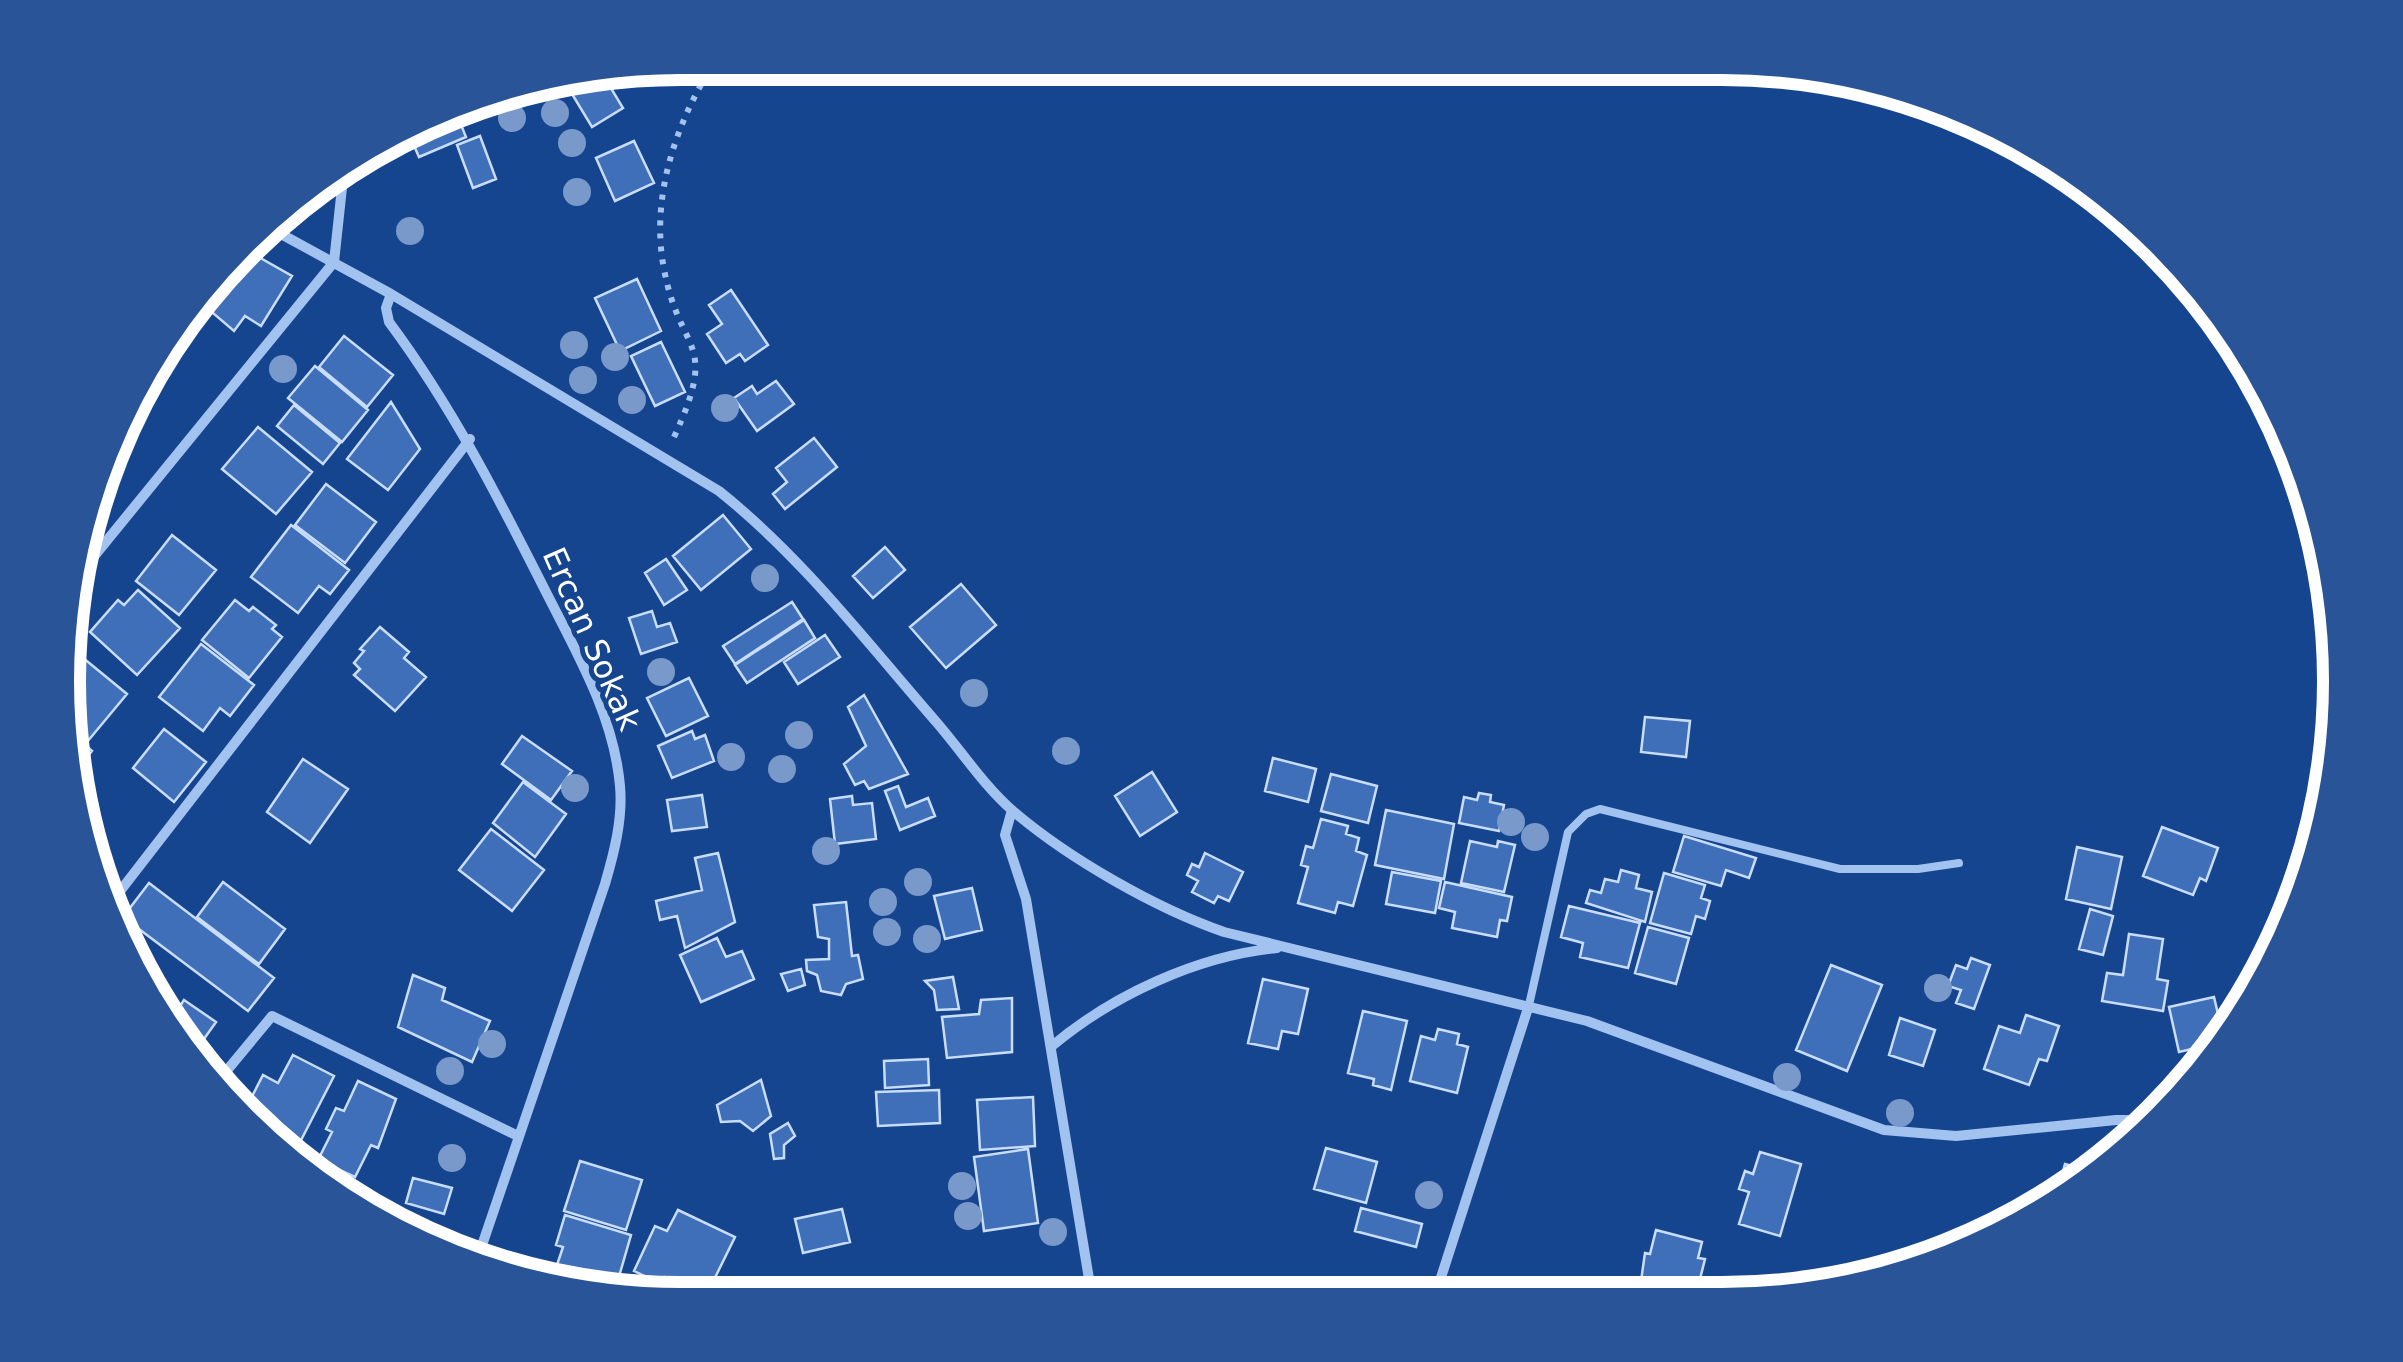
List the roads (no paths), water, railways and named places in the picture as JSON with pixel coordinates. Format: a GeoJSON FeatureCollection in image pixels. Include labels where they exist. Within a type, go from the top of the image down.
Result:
{"type":"FeatureCollection","features":[{"type":"Feature","properties":{"kind":"street"},"geometry":{"type":"LineString","coordinates":[[93,557],[334,262],[342,184]]}},
{"type":"Feature","properties":{"kind":"street"},"geometry":{"type":"LineString","coordinates":[[280,233],[665,456],[759,523],[812,578],[1012,810],[1090,864],[1188,918],[1290,947],[1529,1004],[1636,1036],[1774,1093],[1902,1134],[1956,1136],[2132,1120]]}},
{"type":"Feature","properties":{"kind":"street","name":"Ercan Sokak"},"geometry":{"type":"LineString","coordinates":[[390,294],[386,308],[390,322],[470,440],[598,701],[620,782],[620,814],[609,868],[481,1247]]}},
{"type":"Feature","properties":{"kind":"street"},"geometry":{"type":"LineString","coordinates":[[119,893],[470,440]]}},
{"type":"Feature","properties":{"kind":"street"},"geometry":{"type":"LineString","coordinates":[[1012,810],[1005,835],[1026,900],[1090,1282]]}},
{"type":"Feature","properties":{"kind":"street"},"geometry":{"type":"LineString","coordinates":[[1052,1046],[1092,1016],[1182,972],[1242,953],[1290,947]]}},
{"type":"Feature","properties":{"kind":"street"},"geometry":{"type":"LineString","coordinates":[[1440,1282],[1529,1004]]}},
{"type":"Feature","properties":{"kind":"street"},"geometry":{"type":"LineString","coordinates":[[225,1072],[272,1016],[518,1136]]}},
{"type":"Feature","properties":{"kind":"lane"},"geometry":{"type":"LineString","coordinates":[[1529,1004],[1568,832],[1586,814],[1600,809],[1840,870],[1918,870],[1959,863]]}}]}
